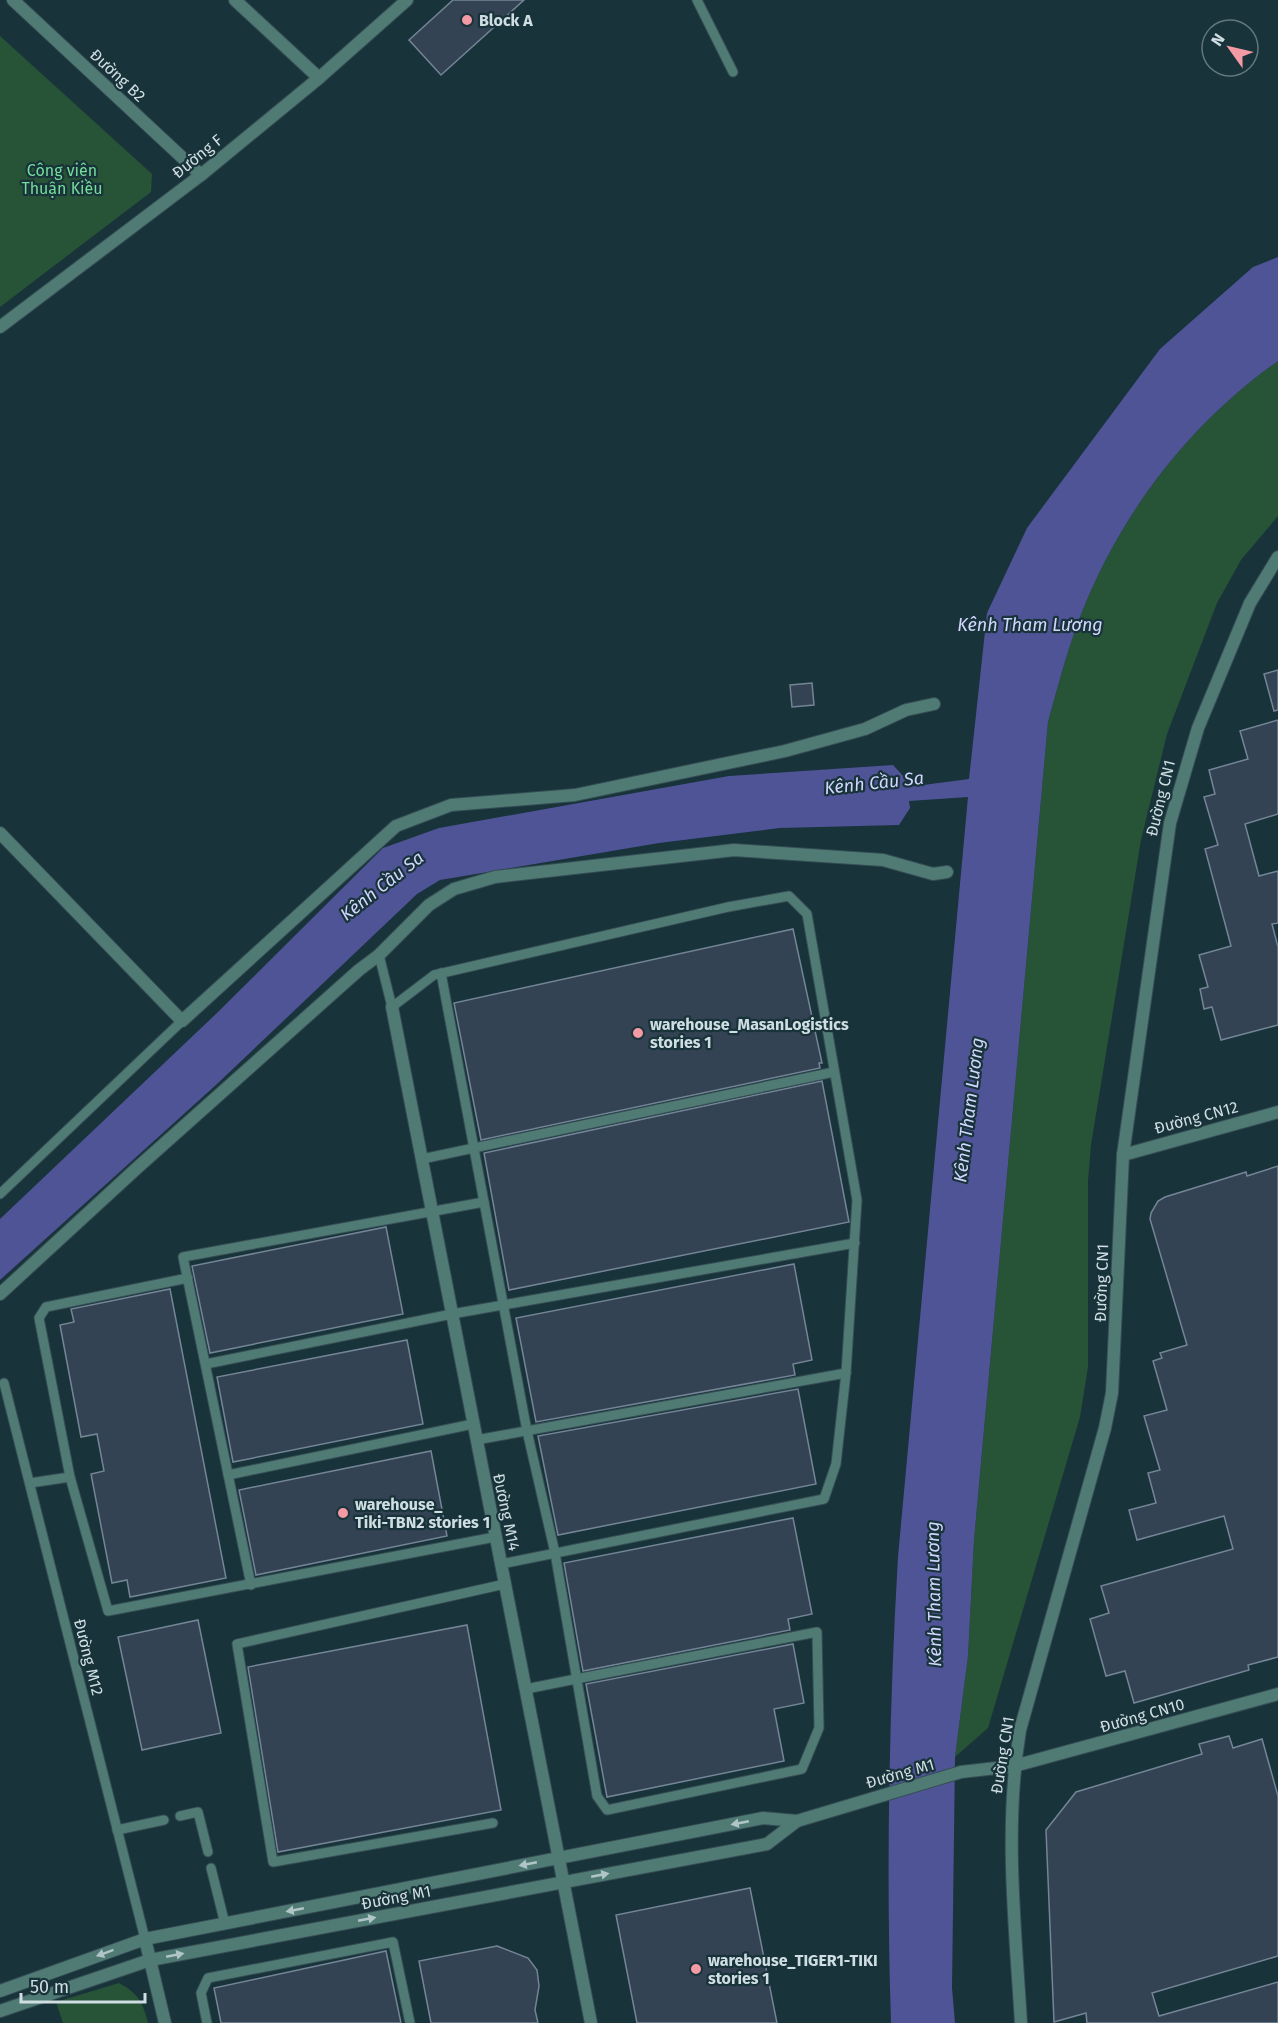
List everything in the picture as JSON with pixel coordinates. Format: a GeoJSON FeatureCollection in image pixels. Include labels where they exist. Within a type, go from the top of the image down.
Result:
{"type":"FeatureCollection","features":[{"type":"Feature","properties":{"kind":"street","name":"Đường B2"},"geometry":{"type":"LineString","coordinates":[[13,0],[201,175]]}},
{"type":"Feature","properties":{"kind":"street"},"geometry":{"type":"LineString","coordinates":[[235,0],[319,78]]}},
{"type":"Feature","properties":{"kind":"street","name":"Đường F"},"geometry":{"type":"LineString","coordinates":[[0,327],[201,175],[319,78],[407,0]]}},
{"type":"Feature","properties":{"kind":"street","name":"Đường CN1"},"geometry":{"type":"LineString","coordinates":[[1021,2023],[1010,1836],[1014,1766],[1022,1720],[1105,1428],[1112,1393],[1123,1155],[1162,865],[1179,784],[1198,728],[1250,603],[1278,557]]}},
{"type":"Feature","properties":{"kind":"street"},"geometry":{"type":"LineString","coordinates":[[0,833],[182,1021],[396,826],[451,805],[575,795],[786,751],[865,729],[906,710],[934,704]]}},
{"type":"Feature","properties":{"kind":"street"},"geometry":{"type":"LineString","coordinates":[[0,1294],[146,1160],[359,970],[379,955],[429,905],[454,889],[495,877],[734,850],[883,860],[933,874],[947,872]]}},
{"type":"Feature","properties":{"kind":"street","name":"Đường M14"},"geometry":{"type":"LineString","coordinates":[[392,1007],[591,2023]]}},
{"type":"Feature","properties":{"kind":"street","name":"Đường CN12"},"geometry":{"type":"LineString","coordinates":[[1123,1155],[1278,1112]]}},
{"type":"Feature","properties":{"kind":"street","name":"Đường CN10"},"geometry":{"type":"LineString","coordinates":[[1014,1766],[1278,1694]]}},
{"type":"Feature","properties":{"kind":"street","name":"Đường M1"},"geometry":{"type":"LineString","coordinates":[[0,2012],[150,1960],[767,1844],[798,1821],[961,1772],[1014,1766]]}},
{"type":"Feature","properties":{"kind":"street","name":"Đường M1"},"geometry":{"type":"LineString","coordinates":[[0,1991],[145,1939],[763,1818],[798,1821]]}},
{"type":"Feature","properties":{"kind":"street"},"geometry":{"type":"LineString","coordinates":[[145,1939],[165,2023]]}},
{"type":"Feature","properties":{"kind":"lane"},"geometry":{"type":"LineString","coordinates":[[697,0],[733,72]]}},
{"type":"Feature","properties":{"kind":"lane"},"geometry":{"type":"LineString","coordinates":[[379,955],[392,1007],[434,975],[728,907],[789,896],[807,914],[857,1200],[846,1373],[836,1464],[825,1499],[501,1564]]}},
{"type":"Feature","properties":{"kind":"lane"},"geometry":{"type":"LineString","coordinates":[[441,973],[472,1148],[505,1305],[527,1431],[555,1553],[576,1679],[597,1796],[607,1810],[802,1769],[819,1728],[817,1632],[576,1679],[526,1689]]}},
{"type":"Feature","properties":{"kind":"lane"},"geometry":{"type":"LineString","coordinates":[[0,1194],[182,1021]]}},
{"type":"Feature","properties":{"kind":"lane"},"geometry":{"type":"LineString","coordinates":[[422,1159],[834,1072]]}},
{"type":"Feature","properties":{"kind":"lane"},"geometry":{"type":"LineString","coordinates":[[251,1585],[183,1257],[484,1202]]}},
{"type":"Feature","properties":{"kind":"lane"},"geometry":{"type":"LineString","coordinates":[[206,1364],[452,1314],[855,1243]]}},
{"type":"Feature","properties":{"kind":"lane"},"geometry":{"type":"LineString","coordinates":[[188,1278],[45,1307],[39,1318],[70,1478],[108,1611],[495,1537]]}},
{"type":"Feature","properties":{"kind":"lane"},"geometry":{"type":"LineString","coordinates":[[476,1440],[846,1373]]}},
{"type":"Feature","properties":{"kind":"lane","name":"Đường M12"},"geometry":{"type":"LineString","coordinates":[[4,1383],[145,1939]]}},
{"type":"Feature","properties":{"kind":"lane"},"geometry":{"type":"LineString","coordinates":[[228,1475],[473,1424]]}},
{"type":"Feature","properties":{"kind":"lane"},"geometry":{"type":"LineString","coordinates":[[30,1483],[70,1478]]}},
{"type":"Feature","properties":{"kind":"lane"},"geometry":{"type":"LineString","coordinates":[[493,1823],[273,1862],[237,1644],[505,1584]]}},
{"type":"Feature","properties":{"kind":"lane"},"geometry":{"type":"LineString","coordinates":[[180,1816],[198,1812],[208,1852]]}},
{"type":"Feature","properties":{"kind":"lane"},"geometry":{"type":"LineString","coordinates":[[117,1830],[164,1820]]}},
{"type":"Feature","properties":{"kind":"lane"},"geometry":{"type":"LineString","coordinates":[[211,1868],[225,1924]]}},
{"type":"Feature","properties":{"kind":"lane"},"geometry":{"type":"LineString","coordinates":[[207,2023],[201,1993],[208,1978],[393,1942],[410,2023]]}},
{"type":"Feature","properties":{"kind":"green space","name":"Công viên Thuận Kiều"},"geometry":{"type":"Polygon","coordinates":[[[0,36],[152,174],[151,192],[0,307],[0,36]]]}},
{"type":"Feature","properties":{"kind":"green space"},"geometry":{"type":"Polygon","coordinates":[[[1278,361],[1278,516],[1241,560],[1217,603],[1167,734],[1141,840],[1091,1145],[1088,1181],[1088,1367],[1080,1417],[988,1728],[955,1757],[968,1656],[974,1540],[1048,722],[1080,617],[1096,579],[1136,508],[1186,443],[1245,386],[1278,361]]]}},
{"type":"Feature","properties":{"kind":"green space"},"geometry":{"type":"Polygon","coordinates":[[[119,1983],[139,1999],[148,2023],[63,2023],[56,2002],[119,1983]]]}},
{"type":"Feature","properties":{"kind":"water","name":"Kênh Tham Lương"},"geometry":{"type":"Polygon","coordinates":[[[1278,257],[1278,361],[1245,386],[1186,443],[1136,508],[1096,579],[1080,617],[1048,722],[974,1540],[968,1656],[955,1757],[952,1988],[955,2023],[891,2023],[889,1790],[898,1557],[968,797],[909,801],[910,808],[899,825],[779,828],[659,843],[440,880],[417,894],[217,1084],[0,1280],[0,1219],[218,1012],[383,848],[439,828],[729,776],[893,765],[905,778],[908,787],[969,779],[987,613],[1027,528],[1160,349],[1253,267],[1278,257]]]}},
{"type":"Feature","properties":{"kind":"building","name":"Block A"},"geometry":{"type":"Polygon","coordinates":[[[453,0],[524,0],[441,75],[409,40],[453,0]]]}},
{"type":"Feature","properties":{"kind":"building"},"geometry":{"type":"Polygon","coordinates":[[[1278,670],[1278,710],[1274,711],[1264,674],[1278,670]]]}},
{"type":"Feature","properties":{"kind":"building"},"geometry":{"type":"Polygon","coordinates":[[[812,683],[814,705],[792,707],[790,685],[812,683]]]}},
{"type":"Feature","properties":{"kind":"building"},"geometry":{"type":"Polygon","coordinates":[[[1278,720],[1278,814],[1245,824],[1259,876],[1278,871],[1278,923],[1272,924],[1278,947],[1278,1025],[1221,1040],[1212,1007],[1204,1009],[1200,989],[1208,987],[1199,955],[1231,946],[1205,849],[1218,845],[1204,797],[1215,794],[1209,770],[1248,759],[1240,731],[1278,720]]]}},
{"type":"Feature","properties":{"kind":"building","name":"warehouse_MasanLogistics stories 1"},"geometry":{"type":"Polygon","coordinates":[[[793,929],[822,1063],[819,1063],[820,1068],[481,1140],[454,1003],[793,929]]]}},
{"type":"Feature","properties":{"kind":"building"},"geometry":{"type":"Polygon","coordinates":[[[822,1081],[849,1222],[509,1290],[484,1153],[822,1081]]]}},
{"type":"Feature","properties":{"kind":"building"},"geometry":{"type":"Polygon","coordinates":[[[1278,1166],[1278,1657],[1248,1665],[1249,1670],[1134,1703],[1125,1671],[1106,1676],[1090,1619],[1109,1613],[1101,1586],[1233,1549],[1224,1516],[1137,1540],[1129,1510],[1156,1503],[1148,1473],[1160,1470],[1144,1416],[1167,1410],[1153,1361],[1162,1358],[1160,1353],[1187,1345],[1150,1219],[1151,1213],[1158,1201],[1165,1197],[1246,1172],[1247,1176],[1278,1166]]]}},
{"type":"Feature","properties":{"kind":"building"},"geometry":{"type":"Polygon","coordinates":[[[386,1227],[403,1314],[210,1353],[192,1266],[386,1227]]]}},
{"type":"Feature","properties":{"kind":"building"},"geometry":{"type":"Polygon","coordinates":[[[794,1264],[812,1360],[793,1364],[795,1375],[536,1422],[516,1318],[794,1264]]]}},
{"type":"Feature","properties":{"kind":"building"},"geometry":{"type":"Polygon","coordinates":[[[170,1289],[226,1578],[130,1597],[127,1580],[112,1583],[91,1474],[104,1471],[97,1434],[81,1437],[60,1325],[74,1322],[71,1309],[170,1289]]]}},
{"type":"Feature","properties":{"kind":"building"},"geometry":{"type":"Polygon","coordinates":[[[407,1340],[423,1424],[233,1462],[217,1377],[407,1340]]]}},
{"type":"Feature","properties":{"kind":"building"},"geometry":{"type":"Polygon","coordinates":[[[798,1389],[816,1484],[558,1535],[538,1436],[798,1389]]]}},
{"type":"Feature","properties":{"kind":"building","name":"warehouse_ Tiki-TBN2 stories 1"},"geometry":{"type":"Polygon","coordinates":[[[431,1451],[447,1536],[256,1575],[239,1490],[431,1451]]]}},
{"type":"Feature","properties":{"kind":"building"},"geometry":{"type":"Polygon","coordinates":[[[793,1518],[812,1614],[788,1619],[790,1630],[583,1671],[564,1563],[793,1518]]]}},
{"type":"Feature","properties":{"kind":"building"},"geometry":{"type":"Polygon","coordinates":[[[198,1620],[221,1733],[142,1750],[118,1637],[198,1620]]]}},
{"type":"Feature","properties":{"kind":"building"},"geometry":{"type":"Polygon","coordinates":[[[467,1625],[501,1810],[278,1852],[248,1667],[467,1625]]]}},
{"type":"Feature","properties":{"kind":"building"},"geometry":{"type":"Polygon","coordinates":[[[793,1644],[804,1703],[774,1709],[784,1761],[607,1797],[586,1684],[793,1644]]]}},
{"type":"Feature","properties":{"kind":"building"},"geometry":{"type":"Polygon","coordinates":[[[1229,1736],[1233,1748],[1262,1739],[1278,1796],[1278,1956],[1152,1993],[1159,2016],[1278,1982],[1278,2023],[1087,2023],[1086,2013],[1054,2022],[1046,1830],[1076,1792],[1202,1754],[1199,1744],[1229,1736]]]}},
{"type":"Feature","properties":{"kind":"building","name":"warehouse_TIGER1-TIKI stories 1"},"geometry":{"type":"Polygon","coordinates":[[[750,1888],[777,2023],[637,2023],[616,1915],[750,1888]]]}},
{"type":"Feature","properties":{"kind":"building"},"geometry":{"type":"Polygon","coordinates":[[[497,1946],[528,1958],[537,1970],[539,1986],[535,2010],[538,2023],[431,2023],[419,1961],[497,1946]]]}},
{"type":"Feature","properties":{"kind":"building"},"geometry":{"type":"Polygon","coordinates":[[[386,1951],[401,2023],[221,2023],[214,1988],[386,1951]]]}},
{"type":"Feature","properties":{"kind":"place","name":"Block A"},"geometry":{"type":"Point","coordinates":[467,20]}},
{"type":"Feature","properties":{"kind":"place","name":"warehouse_MasanLogistics stories 1"},"geometry":{"type":"Point","coordinates":[638,1033]}},
{"type":"Feature","properties":{"kind":"place","name":"warehouse_ Tiki-TBN2 stories 1"},"geometry":{"type":"Point","coordinates":[343,1513]}},
{"type":"Feature","properties":{"kind":"place","name":"warehouse_TIGER1-TIKI stories 1"},"geometry":{"type":"Point","coordinates":[696,1969]}},
{"type":"Feature","properties":{"kind":"water label","name":"Kênh Cầu Sa"},"geometry":{"type":"Point","coordinates":[874,783]}},
{"type":"Feature","properties":{"kind":"water label","name":"Kênh Cầu Sa"},"geometry":{"type":"Point","coordinates":[382,886]}}]}
